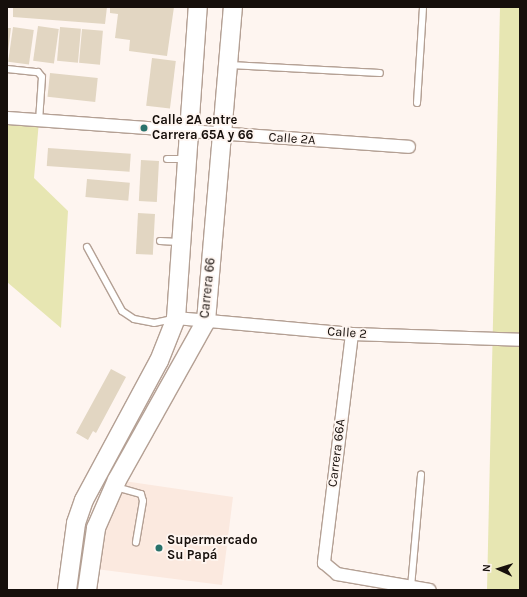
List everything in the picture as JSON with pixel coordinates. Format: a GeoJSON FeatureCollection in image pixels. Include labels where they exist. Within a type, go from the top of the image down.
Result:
{"type":"FeatureCollection","features":[{"type":"Feature","properties":{"kind":"main road"},"geometry":{"type":"LineString","coordinates":[[67,590],[76,523],[84,500],[158,361],[176,318],[198,7]]}},
{"type":"Feature","properties":{"kind":"main road","name":"Carrera 66"},"geometry":{"type":"LineString","coordinates":[[87,590],[96,528],[114,487],[206,321],[233,7]]}},
{"type":"Feature","properties":{"kind":"street","name":"Calle 2A"},"geometry":{"type":"LineString","coordinates":[[7,118],[409,147]]}},
{"type":"Feature","properties":{"kind":"street","name":"Calle 2"},"geometry":{"type":"LineString","coordinates":[[176,318],[352,334],[520,340]]}},
{"type":"Feature","properties":{"kind":"street","name":"Carrera 66A"},"geometry":{"type":"LineString","coordinates":[[352,334],[324,563],[336,574],[411,587]]}},
{"type":"Feature","properties":{"kind":"street"},"geometry":{"type":"LineString","coordinates":[[411,587],[430,590]]}},
{"type":"Feature","properties":{"kind":"lane"},"geometry":{"type":"LineString","coordinates":[[417,103],[423,7]]}},
{"type":"Feature","properties":{"kind":"lane"},"geometry":{"type":"LineString","coordinates":[[228,65],[380,73]]}},
{"type":"Feature","properties":{"kind":"lane"},"geometry":{"type":"LineString","coordinates":[[7,69],[38,72],[42,77],[39,121]]}},
{"type":"Feature","properties":{"kind":"lane"},"geometry":{"type":"LineString","coordinates":[[167,158],[187,159]]}},
{"type":"Feature","properties":{"kind":"lane"},"geometry":{"type":"LineString","coordinates":[[160,241],[181,242]]}},
{"type":"Feature","properties":{"kind":"lane"},"geometry":{"type":"LineString","coordinates":[[87,248],[122,311],[134,319],[154,323],[176,318]]}},
{"type":"Feature","properties":{"kind":"lane"},"geometry":{"type":"LineString","coordinates":[[411,587],[421,474]]}},
{"type":"Feature","properties":{"kind":"lane"},"geometry":{"type":"LineString","coordinates":[[114,487],[141,494],[143,501],[136,542]]}},
{"type":"Feature","properties":{"kind":"shaded area","name":"Supermercado Su Papá"},"geometry":{"type":"Polygon","coordinates":[[[117,480],[233,497],[222,585],[88,568],[117,480]]]}},
{"type":"Feature","properties":{"kind":"green space"},"geometry":{"type":"Polygon","coordinates":[[[500,7],[520,7],[520,590],[487,590],[500,7]]]}},
{"type":"Feature","properties":{"kind":"green space"},"geometry":{"type":"Polygon","coordinates":[[[7,118],[39,121],[34,178],[68,211],[61,328],[7,282],[7,118]]]}},
{"type":"Feature","properties":{"kind":"building"},"geometry":{"type":"Polygon","coordinates":[[[13,7],[107,7],[105,24],[13,17],[13,7]]]}},
{"type":"Feature","properties":{"kind":"building"},"geometry":{"type":"Polygon","coordinates":[[[110,7],[174,7],[167,56],[129,51],[130,40],[115,38],[118,14],[110,13],[110,7]]]}},
{"type":"Feature","properties":{"kind":"building"},"geometry":{"type":"Polygon","coordinates":[[[38,26],[59,29],[54,64],[33,61],[38,26]]]}},
{"type":"Feature","properties":{"kind":"building"},"geometry":{"type":"Polygon","coordinates":[[[13,27],[34,30],[29,65],[8,62],[13,27]]]}},
{"type":"Feature","properties":{"kind":"building"},"geometry":{"type":"Polygon","coordinates":[[[60,27],[81,29],[78,63],[57,61],[60,27]]]}},
{"type":"Feature","properties":{"kind":"building"},"geometry":{"type":"Polygon","coordinates":[[[7,28],[11,28],[8,52],[7,52],[7,28]]]}},
{"type":"Feature","properties":{"kind":"building"},"geometry":{"type":"Polygon","coordinates":[[[82,29],[103,31],[100,65],[79,63],[82,29]]]}},
{"type":"Feature","properties":{"kind":"building"},"geometry":{"type":"Polygon","coordinates":[[[152,58],[176,61],[170,109],[146,106],[152,58]]]}},
{"type":"Feature","properties":{"kind":"building"},"geometry":{"type":"Polygon","coordinates":[[[50,73],[98,78],[95,102],[47,97],[50,73]]]}},
{"type":"Feature","properties":{"kind":"building"},"geometry":{"type":"Polygon","coordinates":[[[48,148],[131,154],[130,172],[47,166],[48,148]]]}},
{"type":"Feature","properties":{"kind":"building"},"geometry":{"type":"Polygon","coordinates":[[[141,160],[159,161],[157,202],[139,201],[141,160]]]}},
{"type":"Feature","properties":{"kind":"building"},"geometry":{"type":"Polygon","coordinates":[[[87,179],[130,183],[128,201],[85,197],[87,179]]]}},
{"type":"Feature","properties":{"kind":"building"},"geometry":{"type":"Polygon","coordinates":[[[138,213],[155,214],[153,255],[136,254],[138,213]]]}},
{"type":"Feature","properties":{"kind":"building"},"geometry":{"type":"Polygon","coordinates":[[[111,369],[126,377],[96,433],[93,431],[88,440],[76,433],[111,369]]]}},
{"type":"Feature","properties":{"kind":"place","name":"Calle 2A entre Carrera 65A y 66"},"geometry":{"type":"Point","coordinates":[144,128]}},
{"type":"Feature","properties":{"kind":"place","name":"Supermercado Su Papá"},"geometry":{"type":"Point","coordinates":[159,548]}}]}
